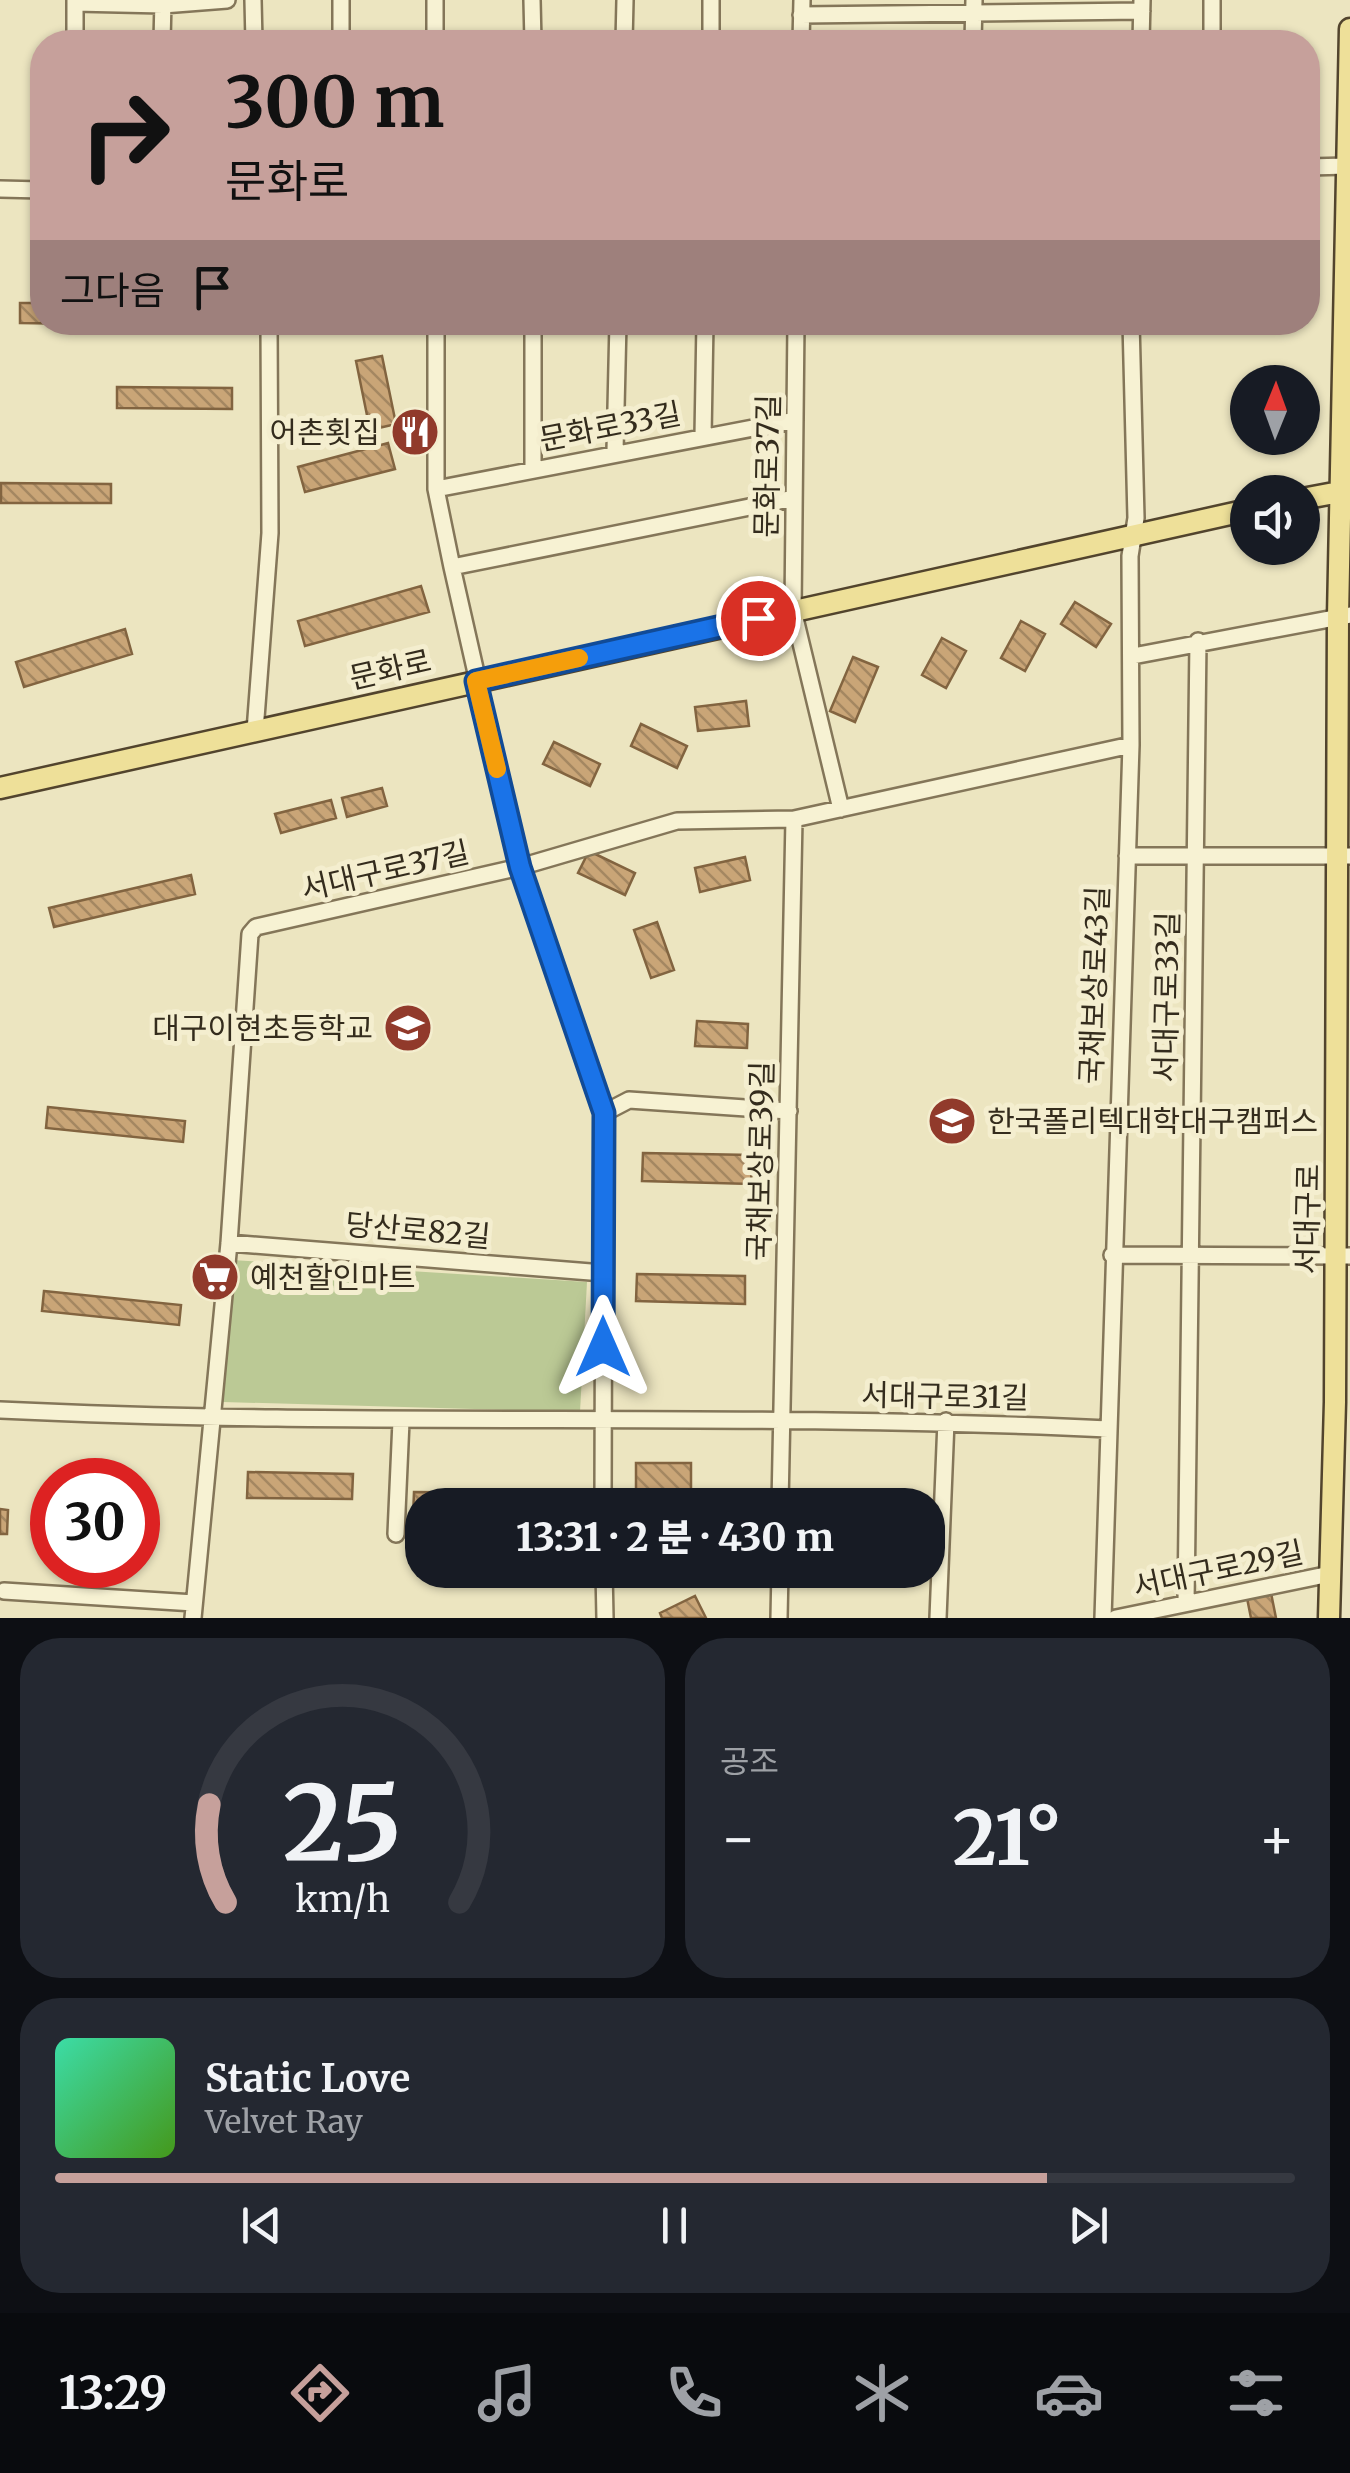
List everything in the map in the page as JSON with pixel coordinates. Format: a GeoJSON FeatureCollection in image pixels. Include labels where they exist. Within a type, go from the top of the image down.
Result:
{"type":"FeatureCollection","features":[{"type":"Feature","properties":{"kind":"main road","name":"서대구로"},"geometry":{"type":"LineString","coordinates":[[1329,1618],[1343,1402],[1340,926],[1350,29]]}},
{"type":"Feature","properties":{"kind":"main road"},"geometry":{"type":"LineString","coordinates":[[1320,495],[1347,490]]}},
{"type":"Feature","properties":{"kind":"main road","name":"문화로"},"geometry":{"type":"LineString","coordinates":[[0,788],[1230,514]]}},
{"type":"Feature","properties":{"kind":"street"},"geometry":{"type":"LineString","coordinates":[[75,30],[75,2],[227,0]]}},
{"type":"Feature","properties":{"kind":"street"},"geometry":{"type":"LineString","coordinates":[[253,0],[254,30]]}},
{"type":"Feature","properties":{"kind":"street"},"geometry":{"type":"LineString","coordinates":[[341,0],[341,30]]}},
{"type":"Feature","properties":{"kind":"street"},"geometry":{"type":"LineString","coordinates":[[435,0],[435,30]]}},
{"type":"Feature","properties":{"kind":"street"},"geometry":{"type":"LineString","coordinates":[[532,0],[532,30]]}},
{"type":"Feature","properties":{"kind":"street"},"geometry":{"type":"LineString","coordinates":[[624,0],[624,30]]}},
{"type":"Feature","properties":{"kind":"street"},"geometry":{"type":"LineString","coordinates":[[711,30],[712,0]]}},
{"type":"Feature","properties":{"kind":"street"},"geometry":{"type":"LineString","coordinates":[[1212,0],[1212,30]]}},
{"type":"Feature","properties":{"kind":"street"},"geometry":{"type":"LineString","coordinates":[[162,2],[162,30]]}},
{"type":"Feature","properties":{"kind":"street"},"geometry":{"type":"LineString","coordinates":[[802,8],[1142,5],[1141,30]]}},
{"type":"Feature","properties":{"kind":"street"},"geometry":{"type":"LineString","coordinates":[[1320,167],[1348,166]]}},
{"type":"Feature","properties":{"kind":"street"},"geometry":{"type":"LineString","coordinates":[[0,189],[30,190]]}},
{"type":"Feature","properties":{"kind":"street"},"geometry":{"type":"LineString","coordinates":[[255,730],[270,533],[269,335]]}},
{"type":"Feature","properties":{"kind":"street"},"geometry":{"type":"LineString","coordinates":[[436,335],[436,489],[476,681],[520,867],[604,1113],[603,1488]]}},
{"type":"Feature","properties":{"kind":"street"},"geometry":{"type":"LineString","coordinates":[[533,335],[533,468]]}},
{"type":"Feature","properties":{"kind":"street"},"geometry":{"type":"LineString","coordinates":[[616,451],[618,335]]}},
{"type":"Feature","properties":{"kind":"street"},"geometry":{"type":"LineString","coordinates":[[702,436],[705,335]]}},
{"type":"Feature","properties":{"kind":"street","name":"문화로37길"},"geometry":{"type":"LineString","coordinates":[[793,610],[796,335]]}},
{"type":"Feature","properties":{"kind":"street","name":"국채보상로43길"},"geometry":{"type":"LineString","coordinates":[[1103,1618],[1133,656],[1132,335]]}},
{"type":"Feature","properties":{"kind":"street","name":"문화로33길"},"geometry":{"type":"LineString","coordinates":[[436,489],[616,451],[795,420]]}},
{"type":"Feature","properties":{"kind":"street"},"geometry":{"type":"LineString","coordinates":[[452,568],[794,498]]}},
{"type":"Feature","properties":{"kind":"street"},"geometry":{"type":"LineString","coordinates":[[793,610],[840,809]]}},
{"type":"Feature","properties":{"kind":"street"},"geometry":{"type":"LineString","coordinates":[[1133,656],[1344,615]]}},
{"type":"Feature","properties":{"kind":"street"},"geometry":{"type":"LineString","coordinates":[[1195,858],[1198,641]]}},
{"type":"Feature","properties":{"kind":"street","name":"서대구로37길"},"geometry":{"type":"LineString","coordinates":[[229,1243],[250,934],[256,928],[520,867],[678,821],[794,819],[1130,745]]}},
{"type":"Feature","properties":{"kind":"street","name":"국채보상로39길"},"geometry":{"type":"LineString","coordinates":[[780,1488],[794,819]]}},
{"type":"Feature","properties":{"kind":"street"},"geometry":{"type":"LineString","coordinates":[[1126,856],[1343,856]]}},
{"type":"Feature","properties":{"kind":"street","name":"서대구로33길"},"geometry":{"type":"LineString","coordinates":[[1186,1603],[1195,858]]}},
{"type":"Feature","properties":{"kind":"street"},"geometry":{"type":"LineString","coordinates":[[604,1113],[629,1100],[789,1111]]}},
{"type":"Feature","properties":{"kind":"street"},"geometry":{"type":"LineString","coordinates":[[4,1591],[194,1610],[229,1243]]}},
{"type":"Feature","properties":{"kind":"street","name":"당산로82길"},"geometry":{"type":"LineString","coordinates":[[229,1243],[603,1273]]}},
{"type":"Feature","properties":{"kind":"street"},"geometry":{"type":"LineString","coordinates":[[1112,1255],[1343,1256]]}},
{"type":"Feature","properties":{"kind":"street","name":"서대구로31길"},"geometry":{"type":"LineString","coordinates":[[0,1410],[212,1421],[946,1421],[1108,1429]]}},
{"type":"Feature","properties":{"kind":"street"},"geometry":{"type":"LineString","coordinates":[[938,1618],[946,1421]]}},
{"type":"Feature","properties":{"kind":"street"},"geometry":{"type":"LineString","coordinates":[[396,1534],[401,1422]]}},
{"type":"Feature","properties":{"kind":"street","name":"서대구로29길"},"geometry":{"type":"LineString","coordinates":[[1116,1618],[1330,1574]]}},
{"type":"Feature","properties":{"kind":"street"},"geometry":{"type":"LineString","coordinates":[[604,1588],[605,1618]]}},
{"type":"Feature","properties":{"kind":"street"},"geometry":{"type":"LineString","coordinates":[[780,1588],[780,1618]]}},
{"type":"Feature","properties":{"kind":"green space"},"geometry":{"type":"Polygon","coordinates":[[[232,1260],[587,1282],[580,1412],[223,1402],[232,1260]]]}},
{"type":"Feature","properties":{"kind":"building"},"geometry":{"type":"Polygon","coordinates":[[[20,303],[30,303],[30,323],[20,323],[20,303]]]}},
{"type":"Feature","properties":{"kind":"building"},"geometry":{"type":"Polygon","coordinates":[[[382,356],[396,424],[370,430],[356,361],[382,356]]]}},
{"type":"Feature","properties":{"kind":"building"},"geometry":{"type":"Polygon","coordinates":[[[117,387],[232,388],[232,409],[117,408],[117,387]]]}},
{"type":"Feature","properties":{"kind":"building"},"geometry":{"type":"Polygon","coordinates":[[[388,443],[395,469],[305,492],[298,467],[388,443]]]}},
{"type":"Feature","properties":{"kind":"building"},"geometry":{"type":"Polygon","coordinates":[[[1,483],[111,484],[111,503],[1,503],[1,483]]]}},
{"type":"Feature","properties":{"kind":"building"},"geometry":{"type":"Polygon","coordinates":[[[421,586],[429,612],[305,646],[298,621],[421,586]]]}},
{"type":"Feature","properties":{"kind":"building"},"geometry":{"type":"Polygon","coordinates":[[[1075,602],[1111,624],[1096,647],[1061,624],[1075,602]]]}},
{"type":"Feature","properties":{"kind":"building"},"geometry":{"type":"Polygon","coordinates":[[[1021,621],[1045,634],[1025,671],[1001,658],[1021,621]]]}},
{"type":"Feature","properties":{"kind":"building"},"geometry":{"type":"Polygon","coordinates":[[[125,629],[132,654],[24,687],[16,662],[125,629]]]}},
{"type":"Feature","properties":{"kind":"building"},"geometry":{"type":"Polygon","coordinates":[[[942,638],[966,651],[946,688],[922,675],[942,638]]]}},
{"type":"Feature","properties":{"kind":"building"},"geometry":{"type":"Polygon","coordinates":[[[853,657],[878,667],[855,722],[830,711],[853,657]]]}},
{"type":"Feature","properties":{"kind":"building"},"geometry":{"type":"Polygon","coordinates":[[[746,701],[749,726],[698,731],[695,707],[746,701]]]}},
{"type":"Feature","properties":{"kind":"building"},"geometry":{"type":"Polygon","coordinates":[[[641,724],[687,746],[677,768],[631,746],[641,724]]]}},
{"type":"Feature","properties":{"kind":"building"},"geometry":{"type":"Polygon","coordinates":[[[554,742],[600,764],[590,786],[543,764],[554,742]]]}},
{"type":"Feature","properties":{"kind":"building"},"geometry":{"type":"Polygon","coordinates":[[[382,788],[387,806],[347,817],[342,798],[382,788]]]}},
{"type":"Feature","properties":{"kind":"building"},"geometry":{"type":"Polygon","coordinates":[[[331,800],[336,818],[281,833],[275,814],[331,800]]]}},
{"type":"Feature","properties":{"kind":"building"},"geometry":{"type":"Polygon","coordinates":[[[589,851],[635,873],[625,895],[578,873],[589,851]]]}},
{"type":"Feature","properties":{"kind":"building"},"geometry":{"type":"Polygon","coordinates":[[[745,857],[750,880],[700,892],[695,868],[745,857]]]}},
{"type":"Feature","properties":{"kind":"building"},"geometry":{"type":"Polygon","coordinates":[[[191,875],[195,894],[54,927],[49,908],[191,875]]]}},
{"type":"Feature","properties":{"kind":"building"},"geometry":{"type":"Polygon","coordinates":[[[657,922],[674,970],[651,978],[634,930],[657,922]]]}},
{"type":"Feature","properties":{"kind":"building"},"geometry":{"type":"Polygon","coordinates":[[[697,1021],[748,1024],[747,1048],[695,1046],[697,1021]]]}},
{"type":"Feature","properties":{"kind":"building"},"geometry":{"type":"Polygon","coordinates":[[[48,1107],[185,1121],[183,1142],[46,1128],[48,1107]]]}},
{"type":"Feature","properties":{"kind":"building"},"geometry":{"type":"Polygon","coordinates":[[[643,1153],[752,1155],[751,1184],[642,1181],[643,1153]]]}},
{"type":"Feature","properties":{"kind":"building"},"geometry":{"type":"Polygon","coordinates":[[[637,1274],[745,1276],[745,1304],[636,1301],[637,1274]]]}},
{"type":"Feature","properties":{"kind":"building"},"geometry":{"type":"Polygon","coordinates":[[[44,1291],[181,1305],[179,1325],[42,1311],[44,1291]]]}},
{"type":"Feature","properties":{"kind":"building"},"geometry":{"type":"Polygon","coordinates":[[[636,1463],[691,1463],[691,1488],[636,1488],[636,1463]]]}},
{"type":"Feature","properties":{"kind":"building"},"geometry":{"type":"Polygon","coordinates":[[[248,1472],[353,1474],[352,1499],[247,1498],[248,1472]]]}},
{"type":"Feature","properties":{"kind":"building"},"geometry":{"type":"Polygon","coordinates":[[[0,1509],[8,1510],[7,1534],[0,1534],[0,1509]]]}},
{"type":"Feature","properties":{"kind":"building"},"geometry":{"type":"Polygon","coordinates":[[[1271,1593],[1276,1618],[1251,1618],[1247,1598],[1271,1593]]]}},
{"type":"Feature","properties":{"kind":"building"},"geometry":{"type":"Polygon","coordinates":[[[695,1596],[706,1618],[662,1618],[660,1613],[695,1596]]]}},
{"type":"Feature","properties":{"kind":"slow traffic"},"geometry":{"type":"LineString","coordinates":[[497,769],[476,681],[579,658]]}},
{"type":"Feature","properties":{"kind":"place","name":"어촌횟집"},"geometry":{"type":"Point","coordinates":[415,432]}},
{"type":"Feature","properties":{"kind":"place","name":"대구이현초등학교"},"geometry":{"type":"Point","coordinates":[408,1028]}},
{"type":"Feature","properties":{"kind":"place","name":"한국폴리텍대학대구캠퍼스"},"geometry":{"type":"Point","coordinates":[952,1121]}},
{"type":"Feature","properties":{"kind":"place","name":"예천할인마트"},"geometry":{"type":"Point","coordinates":[215,1277]}},
{"type":"Feature","properties":{"kind":"route"},"geometry":{"type":"LineString","coordinates":[[603,1347],[604,1113],[520,867],[476,681],[758,618]]}}]}
